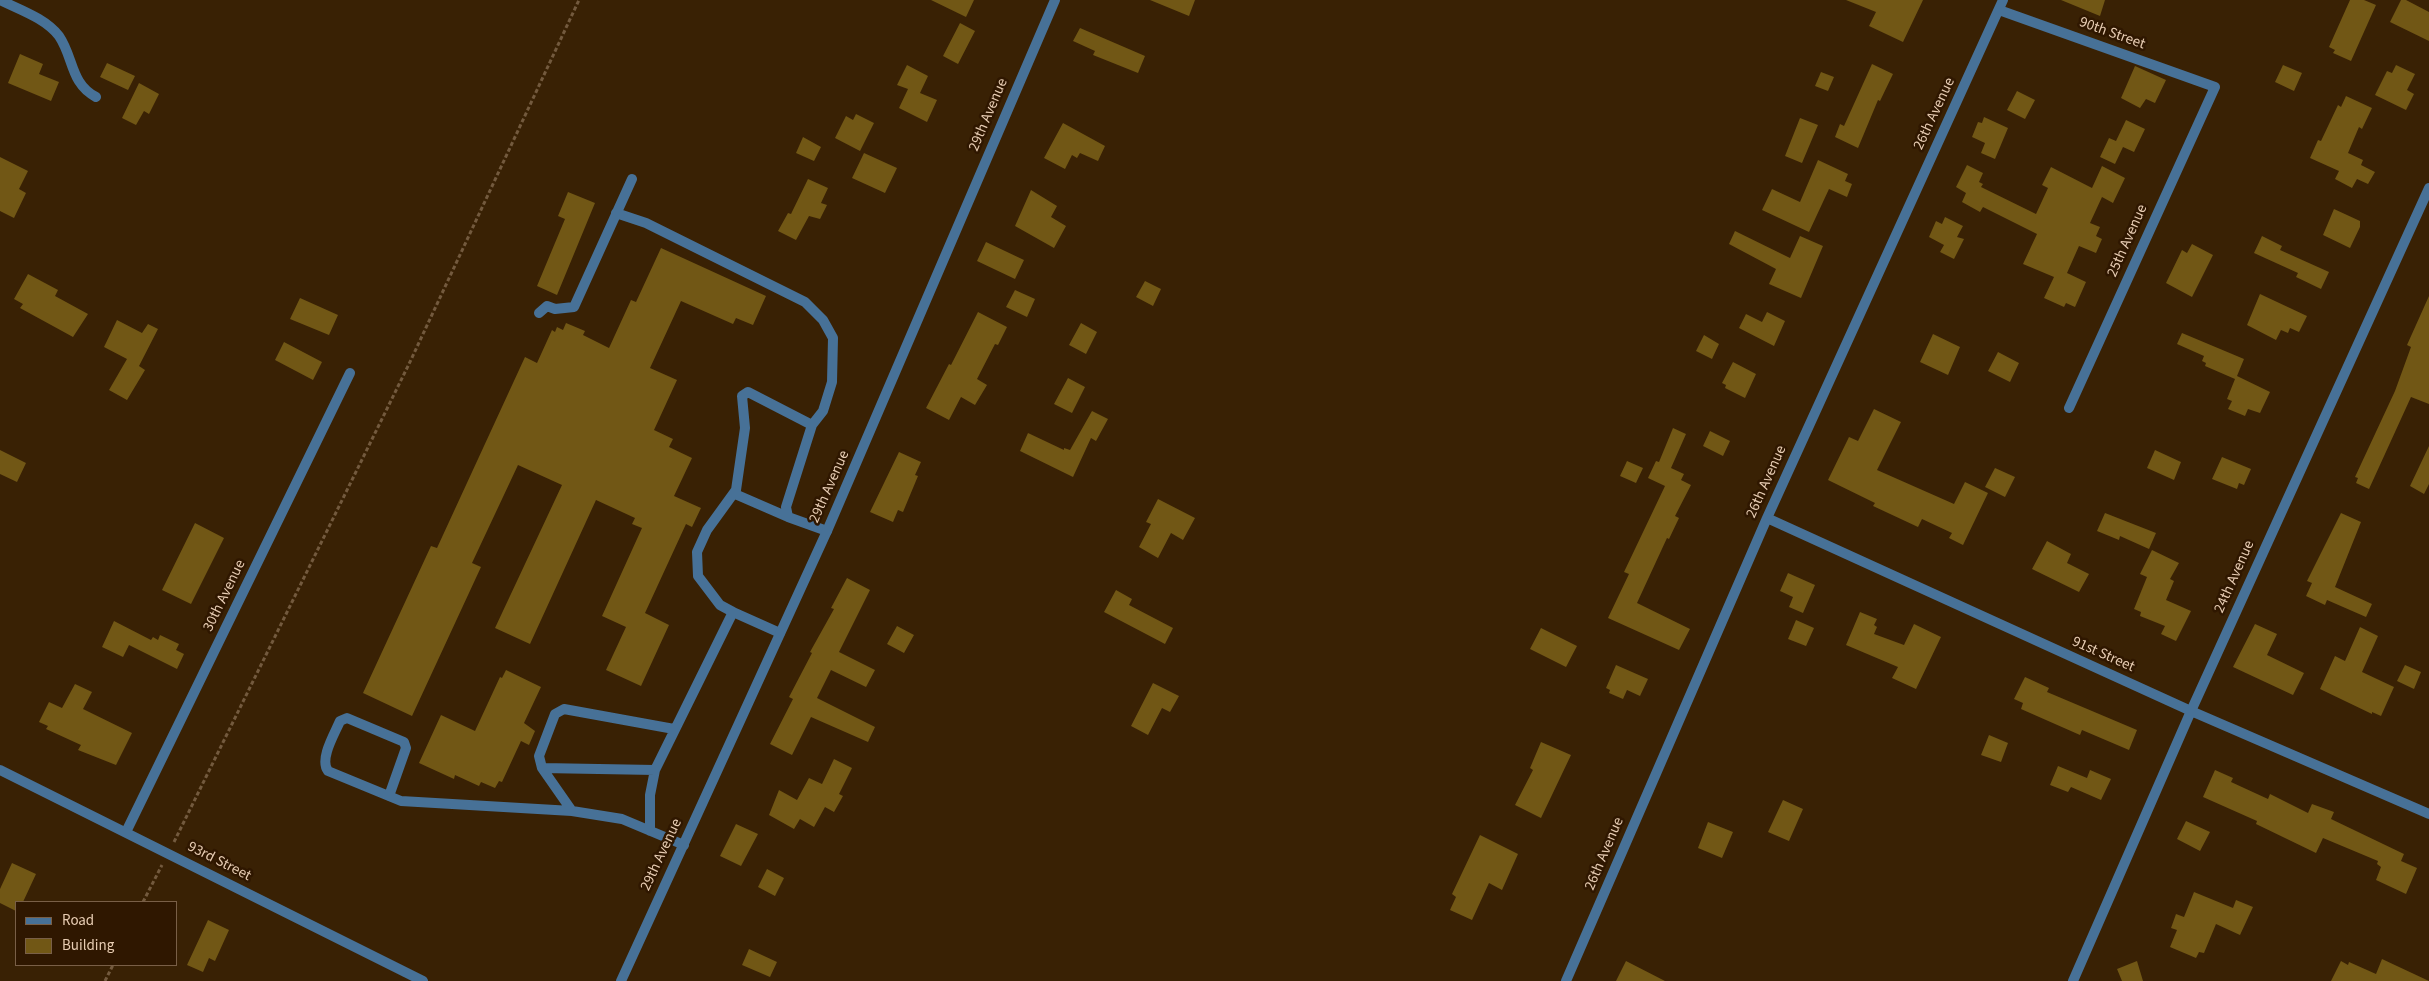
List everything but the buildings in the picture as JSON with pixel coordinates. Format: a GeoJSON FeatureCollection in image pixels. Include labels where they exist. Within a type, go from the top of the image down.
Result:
{"type":"FeatureCollection","features":[{"type":"Feature","properties":{"kind":"street"},"geometry":{"type":"LineString","coordinates":[[0,0],[46,23],[59,37],[84,90],[96,97]]}},
{"type":"Feature","properties":{"kind":"street","name":"29th Avenue"},"geometry":{"type":"LineString","coordinates":[[622,981],[827,531],[1055,0]]}},
{"type":"Feature","properties":{"kind":"street","name":"90th Street"},"geometry":{"type":"LineString","coordinates":[[2001,5],[2215,87]]}},
{"type":"Feature","properties":{"kind":"street","name":"26th Avenue"},"geometry":{"type":"LineString","coordinates":[[1566,981],[1767,518],[2001,5]]}},
{"type":"Feature","properties":{"kind":"street","name":"25th Avenue"},"geometry":{"type":"LineString","coordinates":[[2069,408],[2215,87]]}},
{"type":"Feature","properties":{"kind":"street"},"geometry":{"type":"LineString","coordinates":[[539,313],[547,306],[555,309],[574,307],[632,178]]}},
{"type":"Feature","properties":{"kind":"street","name":"24th Avenue"},"geometry":{"type":"LineString","coordinates":[[2073,981],[2191,711],[2429,188]]}},
{"type":"Feature","properties":{"kind":"street"},"geometry":{"type":"LineString","coordinates":[[616,214],[655,227],[806,302],[823,320],[834,338],[832,382],[823,411],[812,425],[786,507],[788,517]]}},
{"type":"Feature","properties":{"kind":"street","name":"30th Avenue"},"geometry":{"type":"LineString","coordinates":[[126,832],[350,373]]}},
{"type":"Feature","properties":{"kind":"street"},"geometry":{"type":"LineString","coordinates":[[780,633],[720,605],[698,576],[697,552],[707,530],[735,494],[745,428],[741,399],[745,393],[812,425]]}},
{"type":"Feature","properties":{"kind":"street"},"geometry":{"type":"LineString","coordinates":[[735,494],[788,517],[827,531]]}},
{"type":"Feature","properties":{"kind":"street","name":"91st Street"},"geometry":{"type":"LineString","coordinates":[[1767,518],[2191,711],[2429,814]]}},
{"type":"Feature","properties":{"kind":"street"},"geometry":{"type":"LineString","coordinates":[[650,831],[650,795],[655,770],[732,612]]}},
{"type":"Feature","properties":{"kind":"street"},"geometry":{"type":"LineString","coordinates":[[572,811],[542,768],[539,756],[555,714],[564,708],[674,729]]}},
{"type":"Feature","properties":{"kind":"street"},"geometry":{"type":"LineString","coordinates":[[389,796],[406,748],[404,742],[347,718],[340,721],[324,761],[326,768],[389,796],[401,801],[572,811],[622,819],[684,845]]}},
{"type":"Feature","properties":{"kind":"street"},"geometry":{"type":"LineString","coordinates":[[542,768],[655,770]]}},
{"type":"Feature","properties":{"kind":"street","name":"93rd Street"},"geometry":{"type":"LineString","coordinates":[[0,770],[423,981]]}},
{"type":"Feature","properties":{"kind":"path"},"geometry":{"type":"LineString","coordinates":[[174,842],[409,364],[579,0]]}},
{"type":"Feature","properties":{"kind":"path"},"geometry":{"type":"LineString","coordinates":[[144,901],[164,861]]}},
{"type":"Feature","properties":{"kind":"path"},"geometry":{"type":"LineString","coordinates":[[105,981],[112,966]]}}]}
